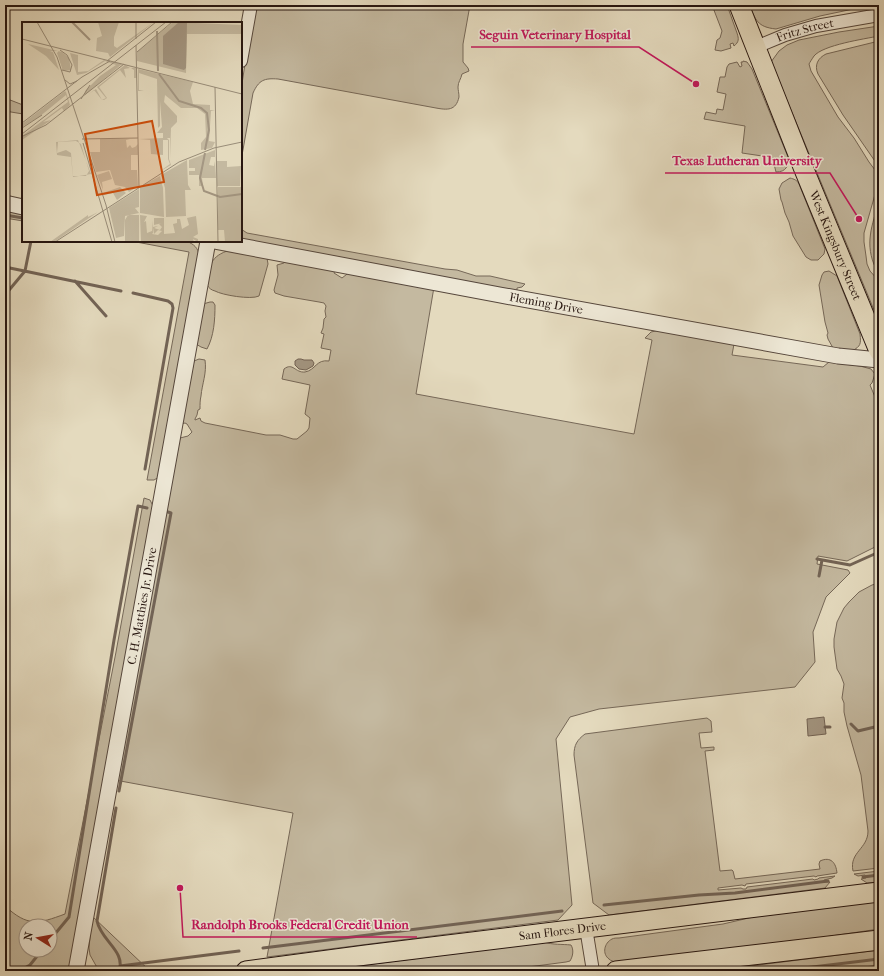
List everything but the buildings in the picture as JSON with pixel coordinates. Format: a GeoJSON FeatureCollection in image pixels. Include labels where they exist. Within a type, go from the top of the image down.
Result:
{"type":"FeatureCollection","features":[{"type":"Feature","properties":{"kind":"main road","name":"West Kingsbury Street"},"geometry":{"type":"LineString","coordinates":[[739,5],[879,351]]}},
{"type":"Feature","properties":{"kind":"main road","name":"Sam Flores Drive"},"geometry":{"type":"LineString","coordinates":[[246,971],[879,892]]}},
{"type":"Feature","properties":{"kind":"main road"},"geometry":{"type":"LineString","coordinates":[[616,971],[879,940]]}},
{"type":"Feature","properties":{"kind":"street"},"geometry":{"type":"LineString","coordinates":[[242,55],[251,5]]}},
{"type":"Feature","properties":{"kind":"street","name":"Fritz Street"},"geometry":{"type":"LineString","coordinates":[[756,47],[785,34],[816,26],[879,15]]}},
{"type":"Feature","properties":{"kind":"street"},"geometry":{"type":"LineString","coordinates":[[5,203],[22,207]]}},
{"type":"Feature","properties":{"kind":"street","name":"C. H. Matthies Jr. Drive"},"geometry":{"type":"LineString","coordinates":[[76,971],[208,242]]}},
{"type":"Feature","properties":{"kind":"street","name":"Fleming Drive"},"geometry":{"type":"LineString","coordinates":[[219,242],[798,349],[838,356],[879,360]]}},
{"type":"Feature","properties":{"kind":"street"},"geometry":{"type":"LineString","coordinates":[[586,928],[593,971]]}},
{"type":"Feature","properties":{"kind":"shaded area"},"geometry":{"type":"Polygon","coordinates":[[[257,5],[470,5],[463,44],[463,62],[469,71],[462,74],[459,82],[458,102],[453,107],[447,109],[440,109],[278,79],[262,81],[257,85],[253,93],[242,155],[242,84],[251,25],[257,5]]]}},
{"type":"Feature","properties":{"kind":"shaded area"},"geometry":{"type":"Polygon","coordinates":[[[712,5],[727,5],[738,39],[738,42],[734,46],[733,43],[730,44],[731,48],[721,51],[715,50],[717,40],[720,38],[722,31],[712,5]]]}},
{"type":"Feature","properties":{"kind":"shaded area"},"geometry":{"type":"Polygon","coordinates":[[[749,5],[879,6],[858,8],[820,16],[776,29],[765,27],[758,22],[749,5]]]}},
{"type":"Feature","properties":{"kind":"shaded area"},"geometry":{"type":"Polygon","coordinates":[[[879,26],[879,36],[844,43],[826,49],[814,56],[809,64],[811,71],[838,117],[878,174],[878,184],[864,233],[864,242],[867,264],[870,271],[879,283],[879,322],[771,62],[779,51],[787,45],[799,40],[879,26]]]}},
{"type":"Feature","properties":{"kind":"shaded area"},"geometry":{"type":"Polygon","coordinates":[[[879,41],[879,167],[843,115],[818,74],[816,68],[819,60],[826,54],[879,41]]]}},
{"type":"Feature","properties":{"kind":"shaded area"},"geometry":{"type":"Polygon","coordinates":[[[737,62],[740,67],[742,66],[741,62],[747,62],[752,69],[788,157],[787,166],[782,171],[776,172],[774,164],[772,164],[769,157],[742,153],[745,126],[704,119],[706,112],[716,114],[717,109],[723,110],[726,94],[717,92],[720,77],[725,77],[729,64],[737,62]]]}},
{"type":"Feature","properties":{"kind":"shaded area"},"geometry":{"type":"Polygon","coordinates":[[[5,98],[22,105],[22,114],[5,111],[5,98]]]}},
{"type":"Feature","properties":{"kind":"shaded area"},"geometry":{"type":"Polygon","coordinates":[[[790,178],[799,184],[825,249],[824,254],[818,260],[811,260],[806,257],[793,236],[785,213],[779,189],[782,183],[790,178]]]}},
{"type":"Feature","properties":{"kind":"shaded area"},"geometry":{"type":"Polygon","coordinates":[[[879,201],[879,269],[876,269],[870,251],[870,235],[879,201]]]}},
{"type":"Feature","properties":{"kind":"shaded area"},"geometry":{"type":"Polygon","coordinates":[[[5,208],[22,211],[22,221],[5,218],[5,208]]]}},
{"type":"Feature","properties":{"kind":"shaded area"},"geometry":{"type":"Polygon","coordinates":[[[242,230],[247,233],[457,270],[476,276],[490,276],[525,284],[522,287],[517,288],[517,292],[242,240],[242,230]]]}},
{"type":"Feature","properties":{"kind":"shaded area"},"geometry":{"type":"Polygon","coordinates":[[[136,242],[188,242],[195,246],[199,255],[159,477],[154,480],[147,480],[189,252],[136,242]]]}},
{"type":"Feature","properties":{"kind":"shaded area"},"geometry":{"type":"Polygon","coordinates":[[[227,251],[267,258],[268,264],[259,296],[243,297],[219,293],[210,289],[207,285],[213,260],[227,251]]]}},
{"type":"Feature","properties":{"kind":"shaded area"},"geometry":{"type":"Polygon","coordinates":[[[286,260],[336,268],[334,273],[342,278],[351,271],[434,287],[416,394],[634,434],[652,340],[645,338],[651,332],[660,330],[734,344],[732,355],[823,367],[829,362],[860,366],[871,369],[875,374],[870,385],[875,397],[879,395],[879,545],[847,561],[818,556],[817,564],[848,570],[850,573],[826,597],[813,632],[815,662],[795,687],[599,709],[570,717],[556,739],[572,905],[558,920],[267,957],[293,813],[115,780],[180,438],[188,436],[192,432],[187,424],[181,424],[194,361],[199,359],[205,360],[205,374],[200,399],[200,409],[198,410],[195,420],[200,418],[201,421],[205,423],[266,435],[280,435],[293,439],[297,439],[309,428],[310,418],[305,414],[310,385],[282,379],[284,369],[287,367],[292,367],[299,371],[305,372],[309,371],[321,362],[329,361],[331,350],[321,348],[324,334],[321,333],[324,319],[326,317],[326,306],[324,303],[275,293],[274,290],[278,275],[277,265],[284,263],[286,260]]]}},
{"type":"Feature","properties":{"kind":"shaded area"},"geometry":{"type":"Polygon","coordinates":[[[829,271],[837,276],[860,334],[860,344],[852,351],[833,348],[828,339],[819,285],[824,272],[829,271]]]}},
{"type":"Feature","properties":{"kind":"shaded area"},"geometry":{"type":"Polygon","coordinates":[[[213,302],[215,305],[215,316],[213,333],[207,349],[196,344],[203,304],[213,302]]]}},
{"type":"Feature","properties":{"kind":"shaded area"},"geometry":{"type":"Polygon","coordinates":[[[298,359],[312,360],[314,363],[313,366],[306,370],[299,369],[295,365],[295,361],[298,359]]]}},
{"type":"Feature","properties":{"kind":"shaded area"},"geometry":{"type":"Polygon","coordinates":[[[144,498],[150,500],[153,506],[70,971],[5,971],[5,906],[20,918],[18,918],[18,958],[58,958],[58,918],[53,918],[65,914],[116,652],[144,498]]]}},
{"type":"Feature","properties":{"kind":"shaded area"},"geometry":{"type":"Polygon","coordinates":[[[879,583],[879,868],[853,871],[852,865],[854,859],[865,842],[868,831],[861,775],[844,712],[844,703],[842,698],[844,684],[837,669],[834,639],[837,622],[844,608],[859,592],[879,583]]]}},
{"type":"Feature","properties":{"kind":"shaded area"},"geometry":{"type":"Polygon","coordinates":[[[824,717],[826,734],[808,736],[807,719],[824,717]]]}},
{"type":"Feature","properties":{"kind":"shaded area"},"geometry":{"type":"Polygon","coordinates":[[[707,718],[711,721],[712,732],[699,733],[701,748],[714,747],[714,750],[705,751],[720,871],[732,870],[735,879],[820,869],[820,861],[827,859],[834,863],[837,873],[816,877],[746,884],[745,886],[742,885],[718,888],[718,890],[746,889],[747,887],[814,880],[835,876],[824,880],[824,882],[830,882],[825,888],[609,915],[593,903],[574,755],[576,743],[585,734],[707,718]]]}},
{"type":"Feature","properties":{"kind":"shaded area"},"geometry":{"type":"Polygon","coordinates":[[[879,871],[879,882],[867,883],[861,879],[866,878],[865,875],[858,876],[854,874],[879,871]]]}},
{"type":"Feature","properties":{"kind":"shaded area"},"geometry":{"type":"Polygon","coordinates":[[[879,901],[879,929],[797,941],[615,962],[610,960],[605,954],[607,943],[614,938],[723,924],[753,917],[879,901]]]}},
{"type":"Feature","properties":{"kind":"shaded area"},"geometry":{"type":"Polygon","coordinates":[[[92,916],[150,971],[120,971],[115,969],[114,971],[99,971],[90,955],[89,948],[92,916]]]}},
{"type":"Feature","properties":{"kind":"shaded area"},"geometry":{"type":"Polygon","coordinates":[[[544,942],[571,945],[573,953],[570,961],[498,971],[319,971],[544,942]]]}},
{"type":"Feature","properties":{"kind":"shaded area"},"geometry":{"type":"Polygon","coordinates":[[[879,950],[879,965],[836,971],[710,971],[879,950]]]}},
{"type":"Feature","properties":{"kind":"waterway"},"geometry":{"type":"LineString","coordinates":[[5,215],[22,218]]}},
{"type":"Feature","properties":{"kind":"waterway"},"geometry":{"type":"LineString","coordinates":[[5,295],[25,271],[31,242]]}},
{"type":"Feature","properties":{"kind":"waterway"},"geometry":{"type":"LineString","coordinates":[[5,267],[121,291]]}},
{"type":"Feature","properties":{"kind":"waterway"},"geometry":{"type":"LineString","coordinates":[[75,281],[106,316]]}},
{"type":"Feature","properties":{"kind":"waterway"},"geometry":{"type":"LineString","coordinates":[[133,293],[168,301],[172,304],[173,308],[145,469]]}},
{"type":"Feature","properties":{"kind":"waterway"},"geometry":{"type":"LineString","coordinates":[[58,930],[69,917],[114,640],[138,506],[147,508]]}},
{"type":"Feature","properties":{"kind":"waterway"},"geometry":{"type":"LineString","coordinates":[[119,791],[171,513],[168,512]]}},
{"type":"Feature","properties":{"kind":"waterway"},"geometry":{"type":"LineString","coordinates":[[817,559],[850,565],[879,552]]}},
{"type":"Feature","properties":{"kind":"waterway"},"geometry":{"type":"LineString","coordinates":[[819,576],[822,560]]}},
{"type":"Feature","properties":{"kind":"waterway"},"geometry":{"type":"LineString","coordinates":[[851,724],[858,731],[879,726]]}},
{"type":"Feature","properties":{"kind":"waterway"},"geometry":{"type":"LineString","coordinates":[[825,727],[830,727]]}},
{"type":"Feature","properties":{"kind":"waterway"},"geometry":{"type":"LineString","coordinates":[[116,808],[97,921],[99,928],[119,958],[119,971]]}},
{"type":"Feature","properties":{"kind":"waterway"},"geometry":{"type":"LineString","coordinates":[[863,877],[879,875]]}},
{"type":"Feature","properties":{"kind":"waterway"},"geometry":{"type":"LineString","coordinates":[[604,905],[699,895],[735,893],[828,881]]}},
{"type":"Feature","properties":{"kind":"waterway"},"geometry":{"type":"LineString","coordinates":[[263,948],[562,911]]}},
{"type":"Feature","properties":{"kind":"waterway"},"geometry":{"type":"LineString","coordinates":[[120,966],[239,951]]}},
{"type":"Feature","properties":{"kind":"waterway"},"geometry":{"type":"LineString","coordinates":[[19,971],[30,965],[36,958]]}},
{"type":"Feature","properties":{"kind":"waterway"},"geometry":{"type":"LineString","coordinates":[[787,971],[879,959]]}},
{"type":"Feature","properties":{"kind":"place","name":"Seguin Veterinary Hospital"},"geometry":{"type":"Point","coordinates":[696,84]}},
{"type":"Feature","properties":{"kind":"place","name":"Texas Lutheran University"},"geometry":{"type":"Point","coordinates":[859,219]}},
{"type":"Feature","properties":{"kind":"place","name":"Randolph Brooks Federal Credit Union"},"geometry":{"type":"Point","coordinates":[180,888]}}]}
